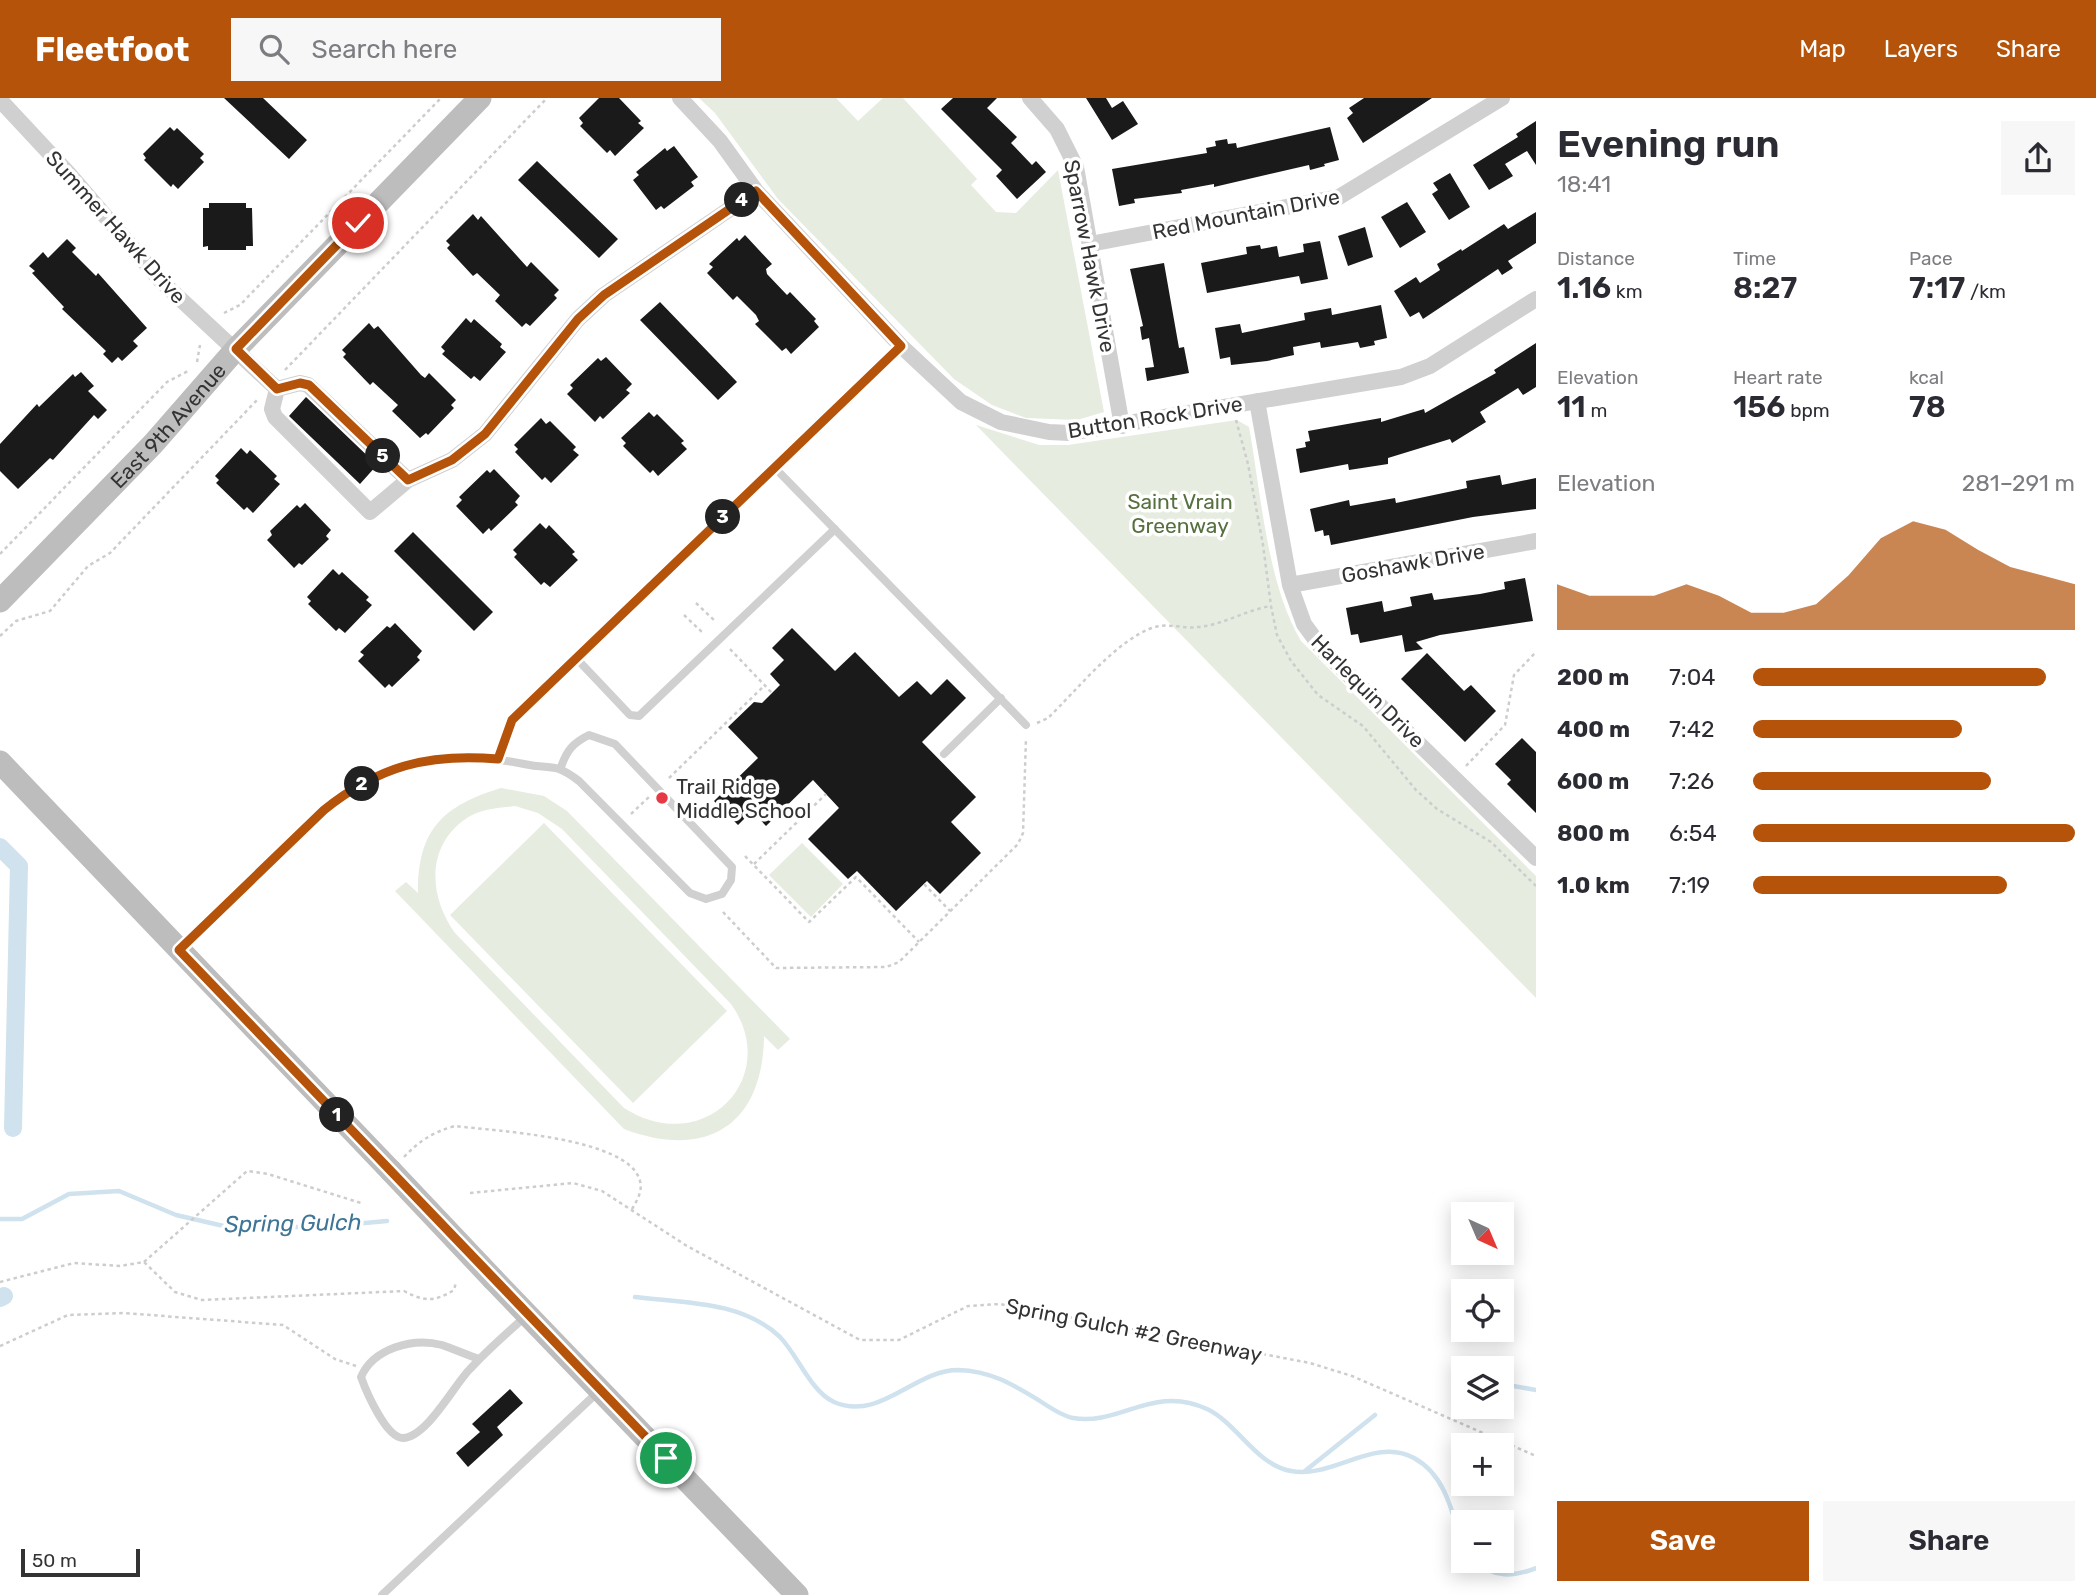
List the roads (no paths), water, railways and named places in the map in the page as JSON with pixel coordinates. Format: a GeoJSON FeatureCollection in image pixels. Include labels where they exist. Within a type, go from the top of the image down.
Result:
{"type":"FeatureCollection","features":[{"type":"Feature","properties":{"kind":"main road","name":"East 9th Avenue"},"geometry":{"type":"LineString","coordinates":[[0,601],[153,443],[236,349],[480,98]]}},
{"type":"Feature","properties":{"kind":"main road"},"geometry":{"type":"LineString","coordinates":[[0,762],[797,1595]]}},
{"type":"Feature","properties":{"kind":"street","name":"Button Rock Drive"},"geometry":{"type":"LineString","coordinates":[[680,98],[720,141],[756,191],[901,346],[961,402],[1001,422],[1059,433],[1122,426],[1415,373],[1536,299]]}},
{"type":"Feature","properties":{"kind":"street","name":"Sparrow Hawk Drive"},"geometry":{"type":"LineString","coordinates":[[1030,98],[1069,147],[1076,167],[1122,426]]}},
{"type":"Feature","properties":{"kind":"street","name":"Red Mountain Drive"},"geometry":{"type":"LineString","coordinates":[[1090,244],[1339,197],[1502,98]]}},
{"type":"Feature","properties":{"kind":"street","name":"Summer Hawk Drive"},"geometry":{"type":"LineString","coordinates":[[0,100],[69,174],[160,281],[274,385]]}},
{"type":"Feature","properties":{"kind":"street"},"geometry":{"type":"LineString","coordinates":[[408,480],[309,385],[274,385],[272,409],[275,417],[370,512],[408,480],[452,460],[485,434],[578,319],[604,295],[756,191]]}},
{"type":"Feature","properties":{"kind":"street","name":"Harlequin Drive"},"geometry":{"type":"LineString","coordinates":[[1257,401],[1290,585],[1304,624],[1313,638],[1536,858]]}},
{"type":"Feature","properties":{"kind":"street","name":"Goshawk Drive"},"geometry":{"type":"LineString","coordinates":[[1290,585],[1536,541]]}},
{"type":"Feature","properties":{"kind":"lane"},"geometry":{"type":"LineString","coordinates":[[498,759],[512,720],[901,346]]}},
{"type":"Feature","properties":{"kind":"lane"},"geometry":{"type":"LineString","coordinates":[[774,467],[1026,725]]}},
{"type":"Feature","properties":{"kind":"lane"},"geometry":{"type":"LineString","coordinates":[[576,659],[630,715],[639,716],[835,529]]}},
{"type":"Feature","properties":{"kind":"lane"},"geometry":{"type":"LineString","coordinates":[[944,754],[1001,698]]}},
{"type":"Feature","properties":{"kind":"lane"},"geometry":{"type":"LineString","coordinates":[[179,950],[324,810],[349,790],[417,760],[498,759],[538,767],[561,767],[579,781],[690,893],[706,899],[722,894],[731,880],[732,867],[615,744],[589,735],[576,741],[566,751],[561,767]]}},
{"type":"Feature","properties":{"kind":"lane"},"geometry":{"type":"LineString","coordinates":[[479,1359],[439,1344],[415,1345],[384,1350],[367,1363],[360,1377],[366,1393],[393,1435],[403,1438],[416,1433],[429,1421],[479,1359],[528,1314]]}},
{"type":"Feature","properties":{"kind":"lane"},"geometry":{"type":"LineString","coordinates":[[382,1595],[600,1390]]}},
{"type":"Feature","properties":{"kind":"waterway"},"geometry":{"type":"LineString","coordinates":[[0,847],[19,866],[13,1128]]}},
{"type":"Feature","properties":{"kind":"waterway","name":"Spring Gulch"},"geometry":{"type":"LineString","coordinates":[[0,1219],[22,1219],[69,1194],[119,1191],[176,1215],[228,1227],[321,1227],[387,1221]]}},
{"type":"Feature","properties":{"kind":"waterway"},"geometry":{"type":"LineString","coordinates":[[0,1298],[4,1296]]}},
{"type":"Feature","properties":{"kind":"waterway","name":"Spring Gulch"},"geometry":{"type":"LineString","coordinates":[[635,1297],[712,1306],[748,1316],[780,1337],[811,1382],[834,1402],[851,1406],[867,1405],[882,1401],[942,1372],[958,1370],[981,1373],[1001,1380],[1073,1418],[1090,1419],[1153,1403],[1188,1403],[1218,1415],[1267,1461],[1291,1471],[1322,1469],[1384,1452],[1414,1458],[1434,1475],[1452,1510]]}},
{"type":"Feature","properties":{"kind":"waterway"},"geometry":{"type":"LineString","coordinates":[[1514,1386],[1536,1390]]}},
{"type":"Feature","properties":{"kind":"waterway"},"geometry":{"type":"LineString","coordinates":[[1305,1471],[1375,1415]]}},
{"type":"Feature","properties":{"kind":"waterway","name":"Spring Gulch"},"geometry":{"type":"LineString","coordinates":[[1497,1573],[1520,1573],[1536,1568]]}},
{"type":"Feature","properties":{"kind":"place","name":"Trail Ridge Middle School"},"geometry":{"type":"Point","coordinates":[662,798]}},
{"type":"Feature","properties":{"kind":"park label","name":"Saint Vrain Greenway"},"geometry":{"type":"Point","coordinates":[1180,513]}}]}
